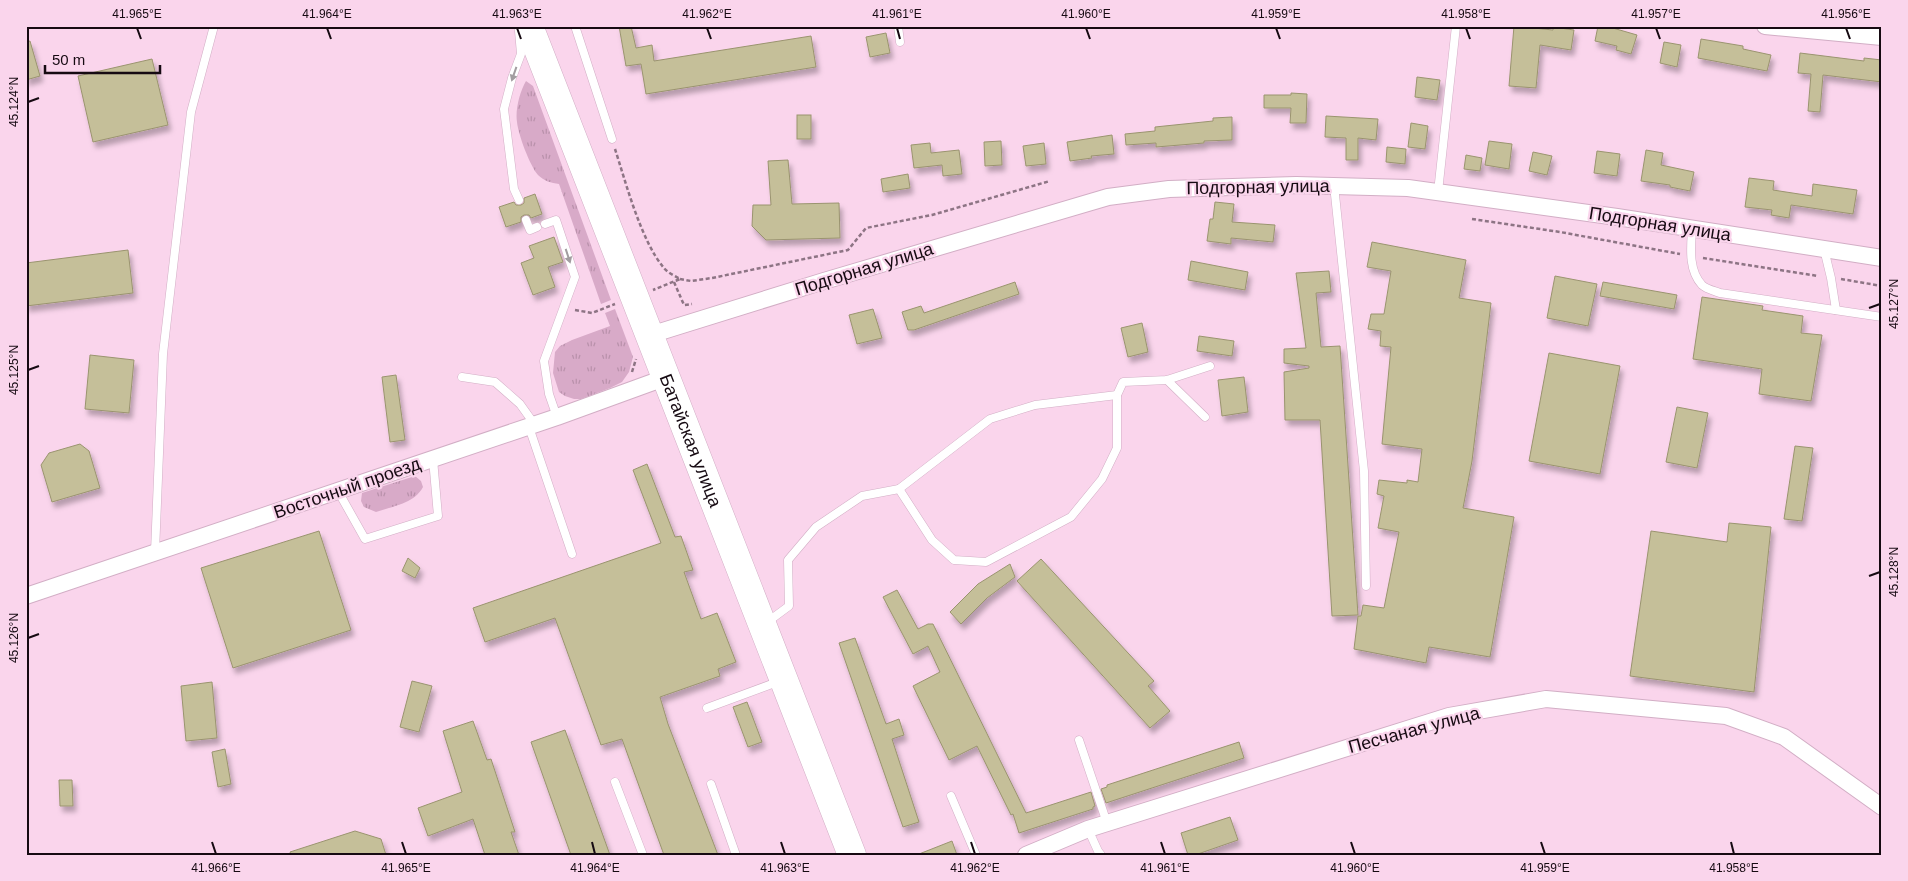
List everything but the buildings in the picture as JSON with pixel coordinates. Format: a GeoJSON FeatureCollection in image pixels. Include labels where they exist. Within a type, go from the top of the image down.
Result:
{"type":"FeatureCollection","features":[{"type":"Feature","properties":{"kind":"highway","name":"Батайская улица"},"geometry":{"type":"LineString","coordinates":[[529,26],[643,346],[666,378],[784,680],[848,852]]}},
{"type":"Feature","properties":{"kind":"street"},"geometry":{"type":"LineString","coordinates":[[1764,26],[1882,37]]}},
{"type":"Feature","properties":{"kind":"street","name":"Подгорная улица"},"geometry":{"type":"LineString","coordinates":[[643,346],[824,281],[1108,197],[1204,186],[1334,185],[1408,188],[1692,228],[1882,258]]}},
{"type":"Feature","properties":{"kind":"street","name":"Восточный проезд"},"geometry":{"type":"LineString","coordinates":[[26,596],[532,426],[666,378]]}},
{"type":"Feature","properties":{"kind":"street","name":"Песчаная улица"},"geometry":{"type":"LineString","coordinates":[[1026,855],[1088,829],[1450,716],[1546,700],[1726,716],[1784,737],[1882,807]]}},
{"type":"Feature","properties":{"kind":"lane"},"geometry":{"type":"LineString","coordinates":[[155,553],[163,354],[191,112],[214,26]]}},
{"type":"Feature","properties":{"kind":"lane"},"geometry":{"type":"LineString","coordinates":[[518,26],[521,54],[512,78],[504,109],[514,189],[518,200]]}},
{"type":"Feature","properties":{"kind":"lane"},"geometry":{"type":"LineString","coordinates":[[576,26],[612,139]]}},
{"type":"Feature","properties":{"kind":"lane"},"geometry":{"type":"LineString","coordinates":[[898,26],[900,42]]}},
{"type":"Feature","properties":{"kind":"lane"},"geometry":{"type":"LineString","coordinates":[[1438,192],[1456,26]]}},
{"type":"Feature","properties":{"kind":"lane"},"geometry":{"type":"LineString","coordinates":[[1334,185],[1364,471],[1366,586]]}},
{"type":"Feature","properties":{"kind":"lane"},"geometry":{"type":"LineString","coordinates":[[526,220],[530,230],[537,227]]}},
{"type":"Feature","properties":{"kind":"lane"},"geometry":{"type":"LineString","coordinates":[[545,224],[556,220],[575,277],[544,361],[549,394],[557,417]]}},
{"type":"Feature","properties":{"kind":"lane"},"geometry":{"type":"LineString","coordinates":[[1692,228],[1691,256],[1694,271],[1703,286],[1720,293],[1882,317]]}},
{"type":"Feature","properties":{"kind":"lane"},"geometry":{"type":"LineString","coordinates":[[1824,249],[1836,310]]}},
{"type":"Feature","properties":{"kind":"lane"},"geometry":{"type":"LineString","coordinates":[[899,488],[932,540],[954,560],[986,562],[1071,517],[1102,479],[1117,448],[1117,395],[1123,382],[1167,380],[1210,366]]}},
{"type":"Feature","properties":{"kind":"lane"},"geometry":{"type":"LineString","coordinates":[[462,377],[494,382],[520,404],[532,426],[572,554]]}},
{"type":"Feature","properties":{"kind":"lane"},"geometry":{"type":"LineString","coordinates":[[1167,380],[1206,417]]}},
{"type":"Feature","properties":{"kind":"lane"},"geometry":{"type":"LineString","coordinates":[[762,626],[789,606],[788,560],[816,527],[862,496],[899,488],[990,419],[1035,405],[1117,395]]}},
{"type":"Feature","properties":{"kind":"lane"},"geometry":{"type":"LineString","coordinates":[[338,491],[365,539],[438,516],[433,459]]}},
{"type":"Feature","properties":{"kind":"lane"},"geometry":{"type":"LineString","coordinates":[[707,708],[784,680]]}},
{"type":"Feature","properties":{"kind":"lane"},"geometry":{"type":"LineString","coordinates":[[1079,740],[1107,823]]}},
{"type":"Feature","properties":{"kind":"lane"},"geometry":{"type":"LineString","coordinates":[[615,782],[643,855]]}},
{"type":"Feature","properties":{"kind":"lane"},"geometry":{"type":"LineString","coordinates":[[711,784],[736,855]]}},
{"type":"Feature","properties":{"kind":"lane"},"geometry":{"type":"LineString","coordinates":[[951,796],[976,855]]}},
{"type":"Feature","properties":{"kind":"lane"},"geometry":{"type":"LineString","coordinates":[[1088,829],[1101,855]]}},
{"type":"Feature","properties":{"kind":"path"},"geometry":{"type":"LineString","coordinates":[[680,279],[691,281],[712,278],[848,250],[866,228],[932,215],[1050,181]]}},
{"type":"Feature","properties":{"kind":"path"},"geometry":{"type":"LineString","coordinates":[[1472,219],[1882,286]]}},
{"type":"Feature","properties":{"kind":"path"},"geometry":{"type":"LineString","coordinates":[[627,392],[624,384],[632,373],[643,346]]}},
{"type":"Feature","properties":{"kind":"green space"},"geometry":{"type":"Polygon","coordinates":[[[526,81],[533,86],[611,300],[601,304],[559,184],[543,179],[538,175],[531,165],[522,142],[518,127],[517,106],[526,81]]]}},
{"type":"Feature","properties":{"kind":"green space"},"geometry":{"type":"Polygon","coordinates":[[[615,309],[633,357],[629,372],[622,382],[581,399],[565,396],[559,392],[553,373],[555,352],[560,346],[572,340],[610,326],[605,313],[615,309]]]}},
{"type":"Feature","properties":{"kind":"green space"},"geometry":{"type":"Polygon","coordinates":[[[415,476],[421,481],[423,487],[409,501],[376,512],[364,507],[361,501],[362,493],[415,476]]]}}]}
